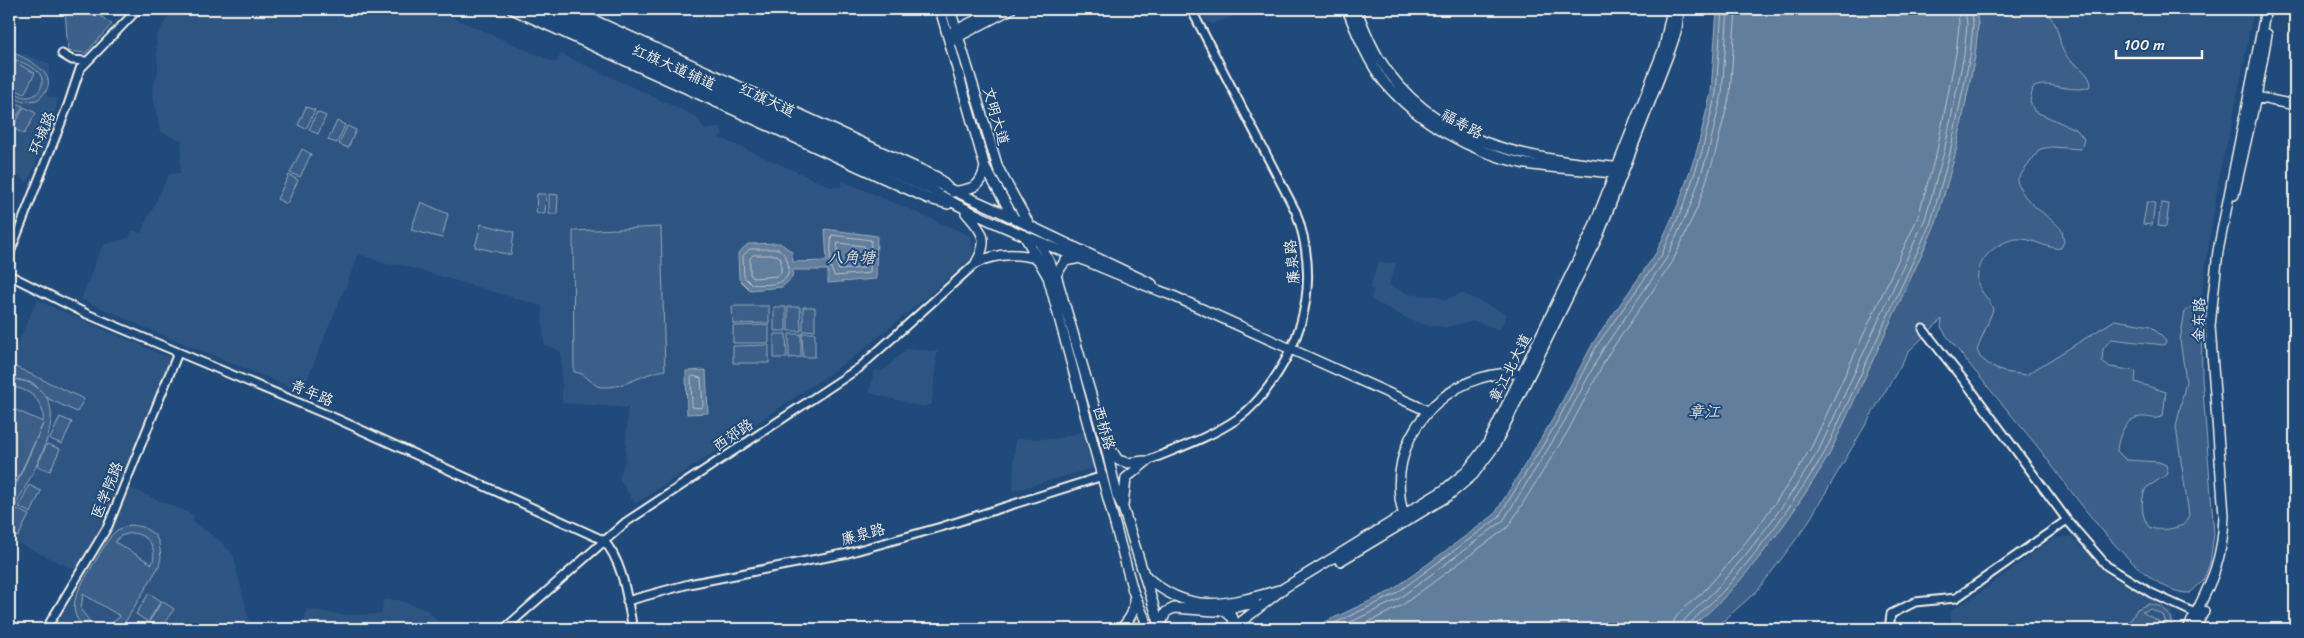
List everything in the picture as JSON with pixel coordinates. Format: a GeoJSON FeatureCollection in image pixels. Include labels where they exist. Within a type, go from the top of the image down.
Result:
{"type":"FeatureCollection","features":[{"type":"Feature","properties":{"kind":"main road","name":"红旗大道辅道"},"geometry":{"type":"LineString","coordinates":[[512,9],[929,199],[962,209]]}},
{"type":"Feature","properties":{"kind":"main road","name":"红旗大道"},"geometry":{"type":"LineString","coordinates":[[532,9],[932,191],[962,209],[1130,281],[1171,295]]}},
{"type":"Feature","properties":{"kind":"main road","name":"红旗大道"},"geometry":{"type":"LineString","coordinates":[[549,9],[1015,219],[1134,274],[1171,295]]}},
{"type":"Feature","properties":{"kind":"main road","name":"红旗大道辅道"},"geometry":{"type":"LineString","coordinates":[[570,9],[938,177],[953,192]]}},
{"type":"Feature","properties":{"kind":"main road","name":"文明大道"},"geometry":{"type":"LineString","coordinates":[[940,9],[985,167],[1025,236]]}},
{"type":"Feature","properties":{"kind":"main road","name":"文明大道"},"geometry":{"type":"LineString","coordinates":[[950,9],[998,168],[1040,242]]}},
{"type":"Feature","properties":{"kind":"main road"},"geometry":{"type":"LineString","coordinates":[[948,38],[998,9]]}},
{"type":"Feature","properties":{"kind":"main road"},"geometry":{"type":"LineString","coordinates":[[957,33],[1011,9]]}},
{"type":"Feature","properties":{"kind":"main road","name":"福寿路"},"geometry":{"type":"LineString","coordinates":[[1347,9],[1368,57],[1385,83],[1414,110],[1440,128],[1470,145],[1521,163],[1619,171]]}},
{"type":"Feature","properties":{"kind":"main road","name":"福寿路"},"geometry":{"type":"LineString","coordinates":[[1356,9],[1383,64],[1404,90],[1432,115],[1469,136],[1494,147],[1546,160],[1619,171]]}},
{"type":"Feature","properties":{"kind":"main road","name":"章江北大道"},"geometry":{"type":"LineString","coordinates":[[1619,171],[1664,48],[1672,9]]}},
{"type":"Feature","properties":{"kind":"main road","name":"章江北大道"},"geometry":{"type":"LineString","coordinates":[[1234,629],[1273,598],[1405,518],[1448,496],[1473,475],[1494,446],[1619,171],[1670,50],[1677,29],[1679,9]]}},
{"type":"Feature","properties":{"kind":"main road","name":"金东路"},"geometry":{"type":"LineString","coordinates":[[2253,97],[2266,9]]}},
{"type":"Feature","properties":{"kind":"main road","name":"金东路"},"geometry":{"type":"LineString","coordinates":[[2188,629],[2215,592],[2228,541],[2229,513],[2215,326],[2224,249],[2272,9]]}},
{"type":"Feature","properties":{"kind":"main road"},"geometry":{"type":"LineString","coordinates":[[2253,97],[2295,105]]}},
{"type":"Feature","properties":{"kind":"main road"},"geometry":{"type":"LineString","coordinates":[[953,192],[975,187],[982,179],[985,167]]}},
{"type":"Feature","properties":{"kind":"main road"},"geometry":{"type":"LineString","coordinates":[[962,209],[982,230],[983,248],[976,263]]}},
{"type":"Feature","properties":{"kind":"main road","name":"西桥路"},"geometry":{"type":"LineString","coordinates":[[1025,236],[1048,277],[1134,591],[1148,629]]}},
{"type":"Feature","properties":{"kind":"main road","name":"西桥路"},"geometry":{"type":"LineString","coordinates":[[1040,242],[1056,275],[1104,439],[1117,495],[1123,508],[1160,628]]}},
{"type":"Feature","properties":{"kind":"main road"},"geometry":{"type":"LineString","coordinates":[[976,263],[1001,255],[1020,255],[1039,259]]}},
{"type":"Feature","properties":{"kind":"main road"},"geometry":{"type":"LineString","coordinates":[[1056,275],[1065,261],[1080,258]]}},
{"type":"Feature","properties":{"kind":"main road"},"geometry":{"type":"LineString","coordinates":[[1171,295],[1428,411]]}},
{"type":"Feature","properties":{"kind":"main road"},"geometry":{"type":"LineString","coordinates":[[1405,518],[1400,486],[1403,457],[1413,431],[1428,411],[1444,396],[1468,382],[1494,375],[1526,374]]}},
{"type":"Feature","properties":{"kind":"main road"},"geometry":{"type":"LineString","coordinates":[[1104,439],[1118,460],[1128,463],[1147,461]]}},
{"type":"Feature","properties":{"kind":"main road"},"geometry":{"type":"LineString","coordinates":[[1123,508],[1126,478],[1147,461]]}},
{"type":"Feature","properties":{"kind":"main road"},"geometry":{"type":"LineString","coordinates":[[1143,574],[1155,585],[1174,597],[1217,608],[1285,591]]}},
{"type":"Feature","properties":{"kind":"main road"},"geometry":{"type":"LineString","coordinates":[[1121,629],[1131,618],[1135,608],[1134,591]]}},
{"type":"Feature","properties":{"kind":"main road","name":"章江北大道"},"geometry":{"type":"LineString","coordinates":[[1234,629],[1285,591]]}},
{"type":"Feature","properties":{"kind":"main road"},"geometry":{"type":"LineString","coordinates":[[1160,628],[1166,612],[1174,608],[1217,608],[1273,598]]}},
{"type":"Feature","properties":{"kind":"main road"},"geometry":{"type":"LineString","coordinates":[[1217,608],[1228,619],[1234,629]]}},
{"type":"Feature","properties":{"kind":"main road","name":"金东路"},"geometry":{"type":"LineString","coordinates":[[2195,629],[2198,615]]}},
{"type":"Feature","properties":{"kind":"main road"},"geometry":{"type":"LineString","coordinates":[[1128,629],[1142,627],[1148,629]]}},
{"type":"Feature","properties":{"kind":"street"},"geometry":{"type":"LineString","coordinates":[[124,24],[138,9]]}},
{"type":"Feature","properties":{"kind":"street"},"geometry":{"type":"LineString","coordinates":[[124,24],[144,9]]}},
{"type":"Feature","properties":{"kind":"street","name":"廉泉路"},"geometry":{"type":"LineString","coordinates":[[1147,461],[1195,443],[1237,419],[1267,390],[1292,350],[1304,315],[1308,288],[1308,259],[1301,226],[1289,194],[1191,9]]}},
{"type":"Feature","properties":{"kind":"street","name":"环城路"},"geometry":{"type":"LineString","coordinates":[[9,255],[68,105],[80,69],[124,24]]}},
{"type":"Feature","properties":{"kind":"street"},"geometry":{"type":"LineString","coordinates":[[62,54],[72,60],[86,61]]}},
{"type":"Feature","properties":{"kind":"street","name":"西郊路"},"geometry":{"type":"LineString","coordinates":[[504,629],[603,540],[626,522],[858,368],[976,263]]}},
{"type":"Feature","properties":{"kind":"street","name":"青年路"},"geometry":{"type":"LineString","coordinates":[[9,275],[87,314],[335,418],[603,540]]}},
{"type":"Feature","properties":{"kind":"street"},"geometry":{"type":"LineString","coordinates":[[1923,329],[1969,387],[2067,520],[2107,566],[2151,593],[2198,615]]}},
{"type":"Feature","properties":{"kind":"street","name":"医学院路"},"geometry":{"type":"LineString","coordinates":[[46,629],[108,526],[178,353]]}},
{"type":"Feature","properties":{"kind":"street","name":"廉泉路"},"geometry":{"type":"LineString","coordinates":[[627,601],[689,584],[848,553],[941,527],[1103,476]]}},
{"type":"Feature","properties":{"kind":"street"},"geometry":{"type":"LineString","coordinates":[[1889,629],[1891,614],[1896,610],[1915,602],[1956,598],[2067,520]]}},
{"type":"Feature","properties":{"kind":"street"},"geometry":{"type":"LineString","coordinates":[[603,540],[612,549],[633,629]]}},
{"type":"Feature","properties":{"kind":"shaded area"},"geometry":{"type":"Polygon","coordinates":[[[65,9],[90,9],[112,24],[86,53],[68,51],[65,9]]]}},
{"type":"Feature","properties":{"kind":"shaded area"},"geometry":{"type":"Polygon","coordinates":[[[172,9],[433,9],[556,63],[561,54],[697,117],[705,130],[721,127],[723,135],[718,137],[831,187],[841,187],[843,181],[971,236],[973,258],[858,354],[635,504],[619,478],[625,462],[628,408],[562,403],[561,352],[544,344],[542,306],[402,265],[385,264],[359,254],[302,392],[146,328],[81,299],[100,251],[105,244],[129,238],[132,230],[141,233],[169,174],[180,173],[182,140],[160,132],[152,90],[158,71],[156,37],[172,9]]]}},
{"type":"Feature","properties":{"kind":"shaded area"},"geometry":{"type":"Polygon","coordinates":[[[1199,9],[1254,9],[1212,24],[1205,20],[1199,9]]]}},
{"type":"Feature","properties":{"kind":"shaded area"},"geometry":{"type":"Polygon","coordinates":[[[1976,9],[2043,9],[2055,24],[2065,54],[2083,70],[2091,83],[2089,87],[2082,89],[2045,85],[2033,88],[2030,101],[2034,111],[2077,130],[2084,139],[2081,149],[2051,147],[2040,149],[2017,180],[2024,195],[2030,202],[2062,230],[2064,242],[2061,248],[2057,248],[2028,240],[2015,239],[1998,246],[1985,258],[1980,266],[1978,283],[1993,310],[1977,350],[1980,357],[1992,367],[2004,372],[2026,375],[2115,320],[2151,326],[2166,341],[2164,345],[2111,339],[2103,349],[2102,361],[2110,367],[2136,371],[2135,382],[2166,392],[2163,416],[2137,418],[2128,423],[2121,433],[2117,451],[2126,460],[2159,462],[2166,465],[2168,474],[2146,488],[2142,509],[2150,528],[2172,528],[2185,524],[2189,515],[2176,427],[2186,381],[2180,340],[2185,311],[2193,306],[2201,306],[2202,377],[2214,534],[2210,563],[2203,581],[2190,593],[2170,589],[2148,575],[2126,556],[2104,532],[2033,441],[1946,335],[1941,327],[1942,319],[1909,351],[1806,526],[1758,590],[1714,629],[1688,629],[1728,593],[1766,549],[1784,525],[1829,455],[1936,223],[1955,155],[1975,56],[1978,25],[1976,9]]]}},
{"type":"Feature","properties":{"kind":"shaded area"},"geometry":{"type":"Polygon","coordinates":[[[2003,9],[2254,9],[2232,124],[2220,170],[2203,285],[2200,326],[2202,377],[2214,534],[2210,563],[2203,581],[2190,593],[2181,594],[2158,582],[2136,566],[2107,538],[2034,442],[1941,327],[2003,9]]]}},
{"type":"Feature","properties":{"kind":"shaded area"},"geometry":{"type":"Polygon","coordinates":[[[9,49],[50,64],[47,96],[58,99],[52,127],[28,182],[9,172],[9,49]]]}},
{"type":"Feature","properties":{"kind":"shaded area"},"geometry":{"type":"Polygon","coordinates":[[[9,51],[34,64],[47,76],[48,84],[45,92],[37,100],[23,102],[9,95],[9,89],[22,96],[32,96],[39,91],[42,79],[37,71],[9,57],[9,51]]]}},
{"type":"Feature","properties":{"kind":"shaded area"},"geometry":{"type":"Polygon","coordinates":[[[9,59],[35,73],[24,94],[9,86],[9,59]]]}},
{"type":"Feature","properties":{"kind":"shaded area"},"geometry":{"type":"Polygon","coordinates":[[[11,100],[23,106],[11,127],[9,126],[9,105],[11,100]]]}},
{"type":"Feature","properties":{"kind":"shaded area"},"geometry":{"type":"Polygon","coordinates":[[[24,107],[36,113],[24,134],[13,128],[24,107]]]}},
{"type":"Feature","properties":{"kind":"shaded area"},"geometry":{"type":"Polygon","coordinates":[[[306,107],[315,110],[306,129],[298,125],[306,107]]]}},
{"type":"Feature","properties":{"kind":"shaded area"},"geometry":{"type":"Polygon","coordinates":[[[317,112],[326,116],[318,134],[309,130],[317,112]]]}},
{"type":"Feature","properties":{"kind":"shaded area"},"geometry":{"type":"Polygon","coordinates":[[[337,121],[345,125],[337,143],[328,140],[337,121]]]}},
{"type":"Feature","properties":{"kind":"shaded area"},"geometry":{"type":"Polygon","coordinates":[[[347,126],[356,130],[348,148],[339,144],[347,126]]]}},
{"type":"Feature","properties":{"kind":"shaded area"},"geometry":{"type":"Polygon","coordinates":[[[302,149],[311,154],[300,177],[290,173],[302,149]]]}},
{"type":"Feature","properties":{"kind":"shaded area"},"geometry":{"type":"Polygon","coordinates":[[[289,175],[298,180],[287,204],[277,199],[289,175]]]}},
{"type":"Feature","properties":{"kind":"shaded area"},"geometry":{"type":"Polygon","coordinates":[[[537,194],[546,194],[545,214],[536,213],[537,194]]]}},
{"type":"Feature","properties":{"kind":"shaded area"},"geometry":{"type":"Polygon","coordinates":[[[549,194],[558,195],[557,214],[549,214],[549,194]]]}},
{"type":"Feature","properties":{"kind":"shaded area"},"geometry":{"type":"Polygon","coordinates":[[[421,202],[448,214],[442,238],[411,230],[421,202]]]}},
{"type":"Feature","properties":{"kind":"shaded area"},"geometry":{"type":"Polygon","coordinates":[[[2147,202],[2155,203],[2152,225],[2143,224],[2147,202]]]}},
{"type":"Feature","properties":{"kind":"shaded area"},"geometry":{"type":"Polygon","coordinates":[[[2161,203],[2169,204],[2166,227],[2158,226],[2161,203]]]}},
{"type":"Feature","properties":{"kind":"shaded area"},"geometry":{"type":"Polygon","coordinates":[[[481,224],[514,232],[511,255],[475,247],[481,224]]]}},
{"type":"Feature","properties":{"kind":"shaded area"},"geometry":{"type":"Polygon","coordinates":[[[661,227],[665,370],[618,386],[597,386],[583,374],[574,372],[573,231],[661,227]]]}},
{"type":"Feature","properties":{"kind":"shaded area"},"geometry":{"type":"Polygon","coordinates":[[[1378,262],[1396,263],[1389,285],[1412,295],[1436,296],[1446,300],[1461,293],[1507,314],[1500,330],[1475,321],[1446,327],[1426,325],[1410,320],[1370,299],[1374,291],[1370,288],[1378,262]]]}},
{"type":"Feature","properties":{"kind":"shaded area"},"geometry":{"type":"Polygon","coordinates":[[[37,300],[170,358],[172,361],[107,512],[77,571],[9,539],[9,362],[37,300]]]}},
{"type":"Feature","properties":{"kind":"shaded area"},"geometry":{"type":"Polygon","coordinates":[[[732,306],[769,306],[769,323],[733,324],[732,306]]]}},
{"type":"Feature","properties":{"kind":"shaded area"},"geometry":{"type":"Polygon","coordinates":[[[774,307],[786,307],[786,331],[774,331],[774,307]]]}},
{"type":"Feature","properties":{"kind":"shaded area"},"geometry":{"type":"Polygon","coordinates":[[[788,307],[800,307],[801,331],[788,331],[788,307]]]}},
{"type":"Feature","properties":{"kind":"shaded area"},"geometry":{"type":"Polygon","coordinates":[[[803,307],[815,307],[815,330],[803,331],[803,307]]]}},
{"type":"Feature","properties":{"kind":"shaded area"},"geometry":{"type":"Polygon","coordinates":[[[769,325],[769,343],[733,343],[733,326],[769,325]]]}},
{"type":"Feature","properties":{"kind":"shaded area"},"geometry":{"type":"Polygon","coordinates":[[[802,333],[815,333],[815,357],[803,357],[802,333]]]}},
{"type":"Feature","properties":{"kind":"shaded area"},"geometry":{"type":"Polygon","coordinates":[[[774,334],[786,334],[787,358],[774,358],[774,334]]]}},
{"type":"Feature","properties":{"kind":"shaded area"},"geometry":{"type":"Polygon","coordinates":[[[789,334],[801,334],[801,357],[789,358],[789,334]]]}},
{"type":"Feature","properties":{"kind":"shaded area"},"geometry":{"type":"Polygon","coordinates":[[[769,345],[769,363],[733,363],[733,346],[769,345]]]}},
{"type":"Feature","properties":{"kind":"shaded area"},"geometry":{"type":"Polygon","coordinates":[[[906,349],[937,351],[932,404],[923,407],[870,393],[874,370],[883,371],[906,349]]]}},
{"type":"Feature","properties":{"kind":"shaded area"},"geometry":{"type":"Polygon","coordinates":[[[9,364],[84,399],[77,412],[49,399],[33,383],[9,378],[9,364]]]}},
{"type":"Feature","properties":{"kind":"shaded area"},"geometry":{"type":"Polygon","coordinates":[[[9,379],[26,382],[38,388],[49,402],[51,416],[44,447],[16,505],[9,515],[9,501],[43,424],[9,498],[9,407],[43,422],[43,415],[39,402],[23,390],[9,387],[9,379]]]}},
{"type":"Feature","properties":{"kind":"shaded area"},"geometry":{"type":"Polygon","coordinates":[[[60,417],[72,422],[62,444],[50,439],[60,417]]]}},
{"type":"Feature","properties":{"kind":"shaded area"},"geometry":{"type":"Polygon","coordinates":[[[1089,430],[1097,464],[1093,468],[1013,491],[1015,439],[1055,439],[1089,430]]]}},
{"type":"Feature","properties":{"kind":"shaded area"},"geometry":{"type":"Polygon","coordinates":[[[47,444],[60,449],[50,471],[37,466],[47,444]]]}},
{"type":"Feature","properties":{"kind":"shaded area"},"geometry":{"type":"Polygon","coordinates":[[[29,485],[41,491],[31,513],[19,507],[29,485]]]}},
{"type":"Feature","properties":{"kind":"shaded area"},"geometry":{"type":"Polygon","coordinates":[[[130,488],[194,515],[193,522],[219,540],[233,554],[251,629],[53,629],[108,537],[130,488]]]}},
{"type":"Feature","properties":{"kind":"shaded area"},"geometry":{"type":"Polygon","coordinates":[[[17,509],[29,515],[18,537],[9,532],[9,526],[17,509]]]}},
{"type":"Feature","properties":{"kind":"shaded area"},"geometry":{"type":"Polygon","coordinates":[[[130,525],[143,527],[155,535],[159,543],[161,557],[159,566],[121,629],[87,629],[80,622],[74,608],[77,593],[108,540],[117,530],[130,525]],[[131,533],[120,536],[115,542],[152,564],[154,553],[150,543],[142,536],[131,533]],[[83,594],[81,610],[91,623],[107,626],[120,617],[120,616],[83,594]]]}},
{"type":"Feature","properties":{"kind":"shaded area"},"geometry":{"type":"Polygon","coordinates":[[[2071,536],[2107,574],[2172,611],[2175,629],[1951,629],[1951,610],[1977,595],[2053,538],[2071,536]]]}},
{"type":"Feature","properties":{"kind":"shaded area"},"geometry":{"type":"Polygon","coordinates":[[[149,593],[161,601],[148,622],[136,614],[149,593]]]}},
{"type":"Feature","properties":{"kind":"shaded area"},"geometry":{"type":"Polygon","coordinates":[[[383,600],[398,600],[427,610],[446,629],[302,629],[307,609],[343,615],[382,614],[383,600]]]}},
{"type":"Feature","properties":{"kind":"shaded area"},"geometry":{"type":"Polygon","coordinates":[[[162,601],[174,609],[160,629],[149,622],[162,601]]]}},
{"type":"Feature","properties":{"kind":"shaded area"},"geometry":{"type":"Polygon","coordinates":[[[2148,604],[2162,608],[2169,614],[2171,629],[2126,629],[2137,609],[2148,604]],[[2151,609],[2142,612],[2167,626],[2163,615],[2151,609]]]}},
{"type":"Feature","properties":{"kind":"water","name":"章江"},"geometry":{"type":"Polygon","coordinates":[[[1717,9],[1976,9],[1978,25],[1975,56],[1955,155],[1936,223],[1829,455],[1800,501],[1784,525],[1747,572],[1708,613],[1688,629],[1310,629],[1391,591],[1494,515],[1551,422],[1593,343],[1656,253],[1680,200],[1697,150],[1711,92],[1717,9]]]}},
{"type":"Feature","properties":{"kind":"water","name":"八角塘"},"geometry":{"type":"Polygon","coordinates":[[[825,229],[877,236],[876,279],[828,283],[828,270],[793,270],[792,278],[782,287],[750,290],[739,279],[738,253],[748,244],[780,243],[792,252],[793,262],[827,261],[825,229]]]}},
{"type":"Feature","properties":{"kind":"water"},"geometry":{"type":"Polygon","coordinates":[[[706,370],[708,413],[687,414],[686,371],[706,370]]]}}]}
